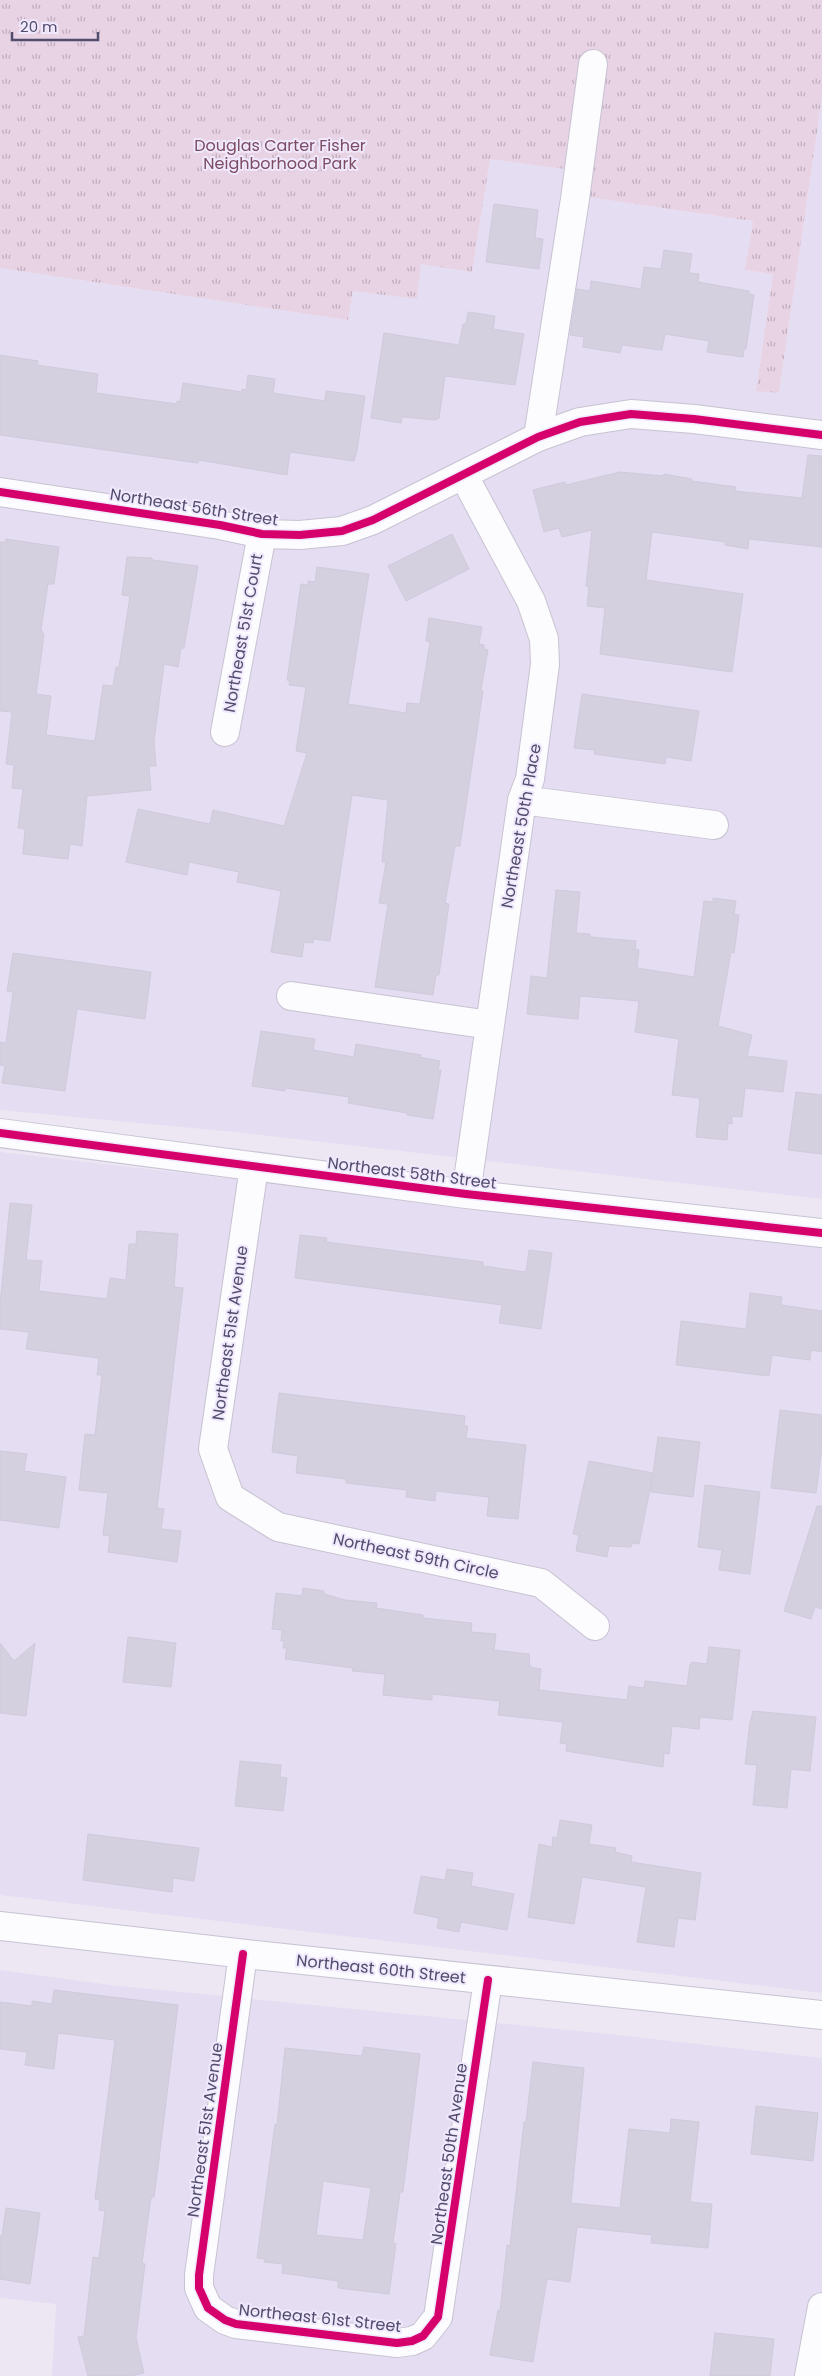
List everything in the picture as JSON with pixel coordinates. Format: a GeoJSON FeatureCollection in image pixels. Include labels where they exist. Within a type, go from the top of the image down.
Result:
{"type":"FeatureCollection","features":[{"type":"Feature","properties":{"kind":"street"},"geometry":{"type":"LineString","coordinates":[[538,437],[574,208],[593,64]]}},
{"type":"Feature","properties":{"kind":"street","name":"Northeast 56th Street"},"geometry":{"type":"LineString","coordinates":[[0,492],[220,525],[262,534],[300,535],[342,531],[373,520],[464,476],[538,437],[580,422],[631,414],[694,419],[822,434]]}},
{"type":"Feature","properties":{"kind":"street","name":"Northeast 50th Place"},"geometry":{"type":"LineString","coordinates":[[464,476],[531,601],[544,639],[546,664],[530,779],[522,800],[466,1194]]}},
{"type":"Feature","properties":{"kind":"street","name":"Northeast 51st Court"},"geometry":{"type":"LineString","coordinates":[[225,732],[262,534]]}},
{"type":"Feature","properties":{"kind":"street"},"geometry":{"type":"LineString","coordinates":[[522,800],[714,825]]}},
{"type":"Feature","properties":{"kind":"street"},"geometry":{"type":"LineString","coordinates":[[291,996],[490,1025]]}},
{"type":"Feature","properties":{"kind":"street","name":"Northeast 58th Street"},"geometry":{"type":"LineString","coordinates":[[0,1134],[466,1194],[822,1233]]}},
{"type":"Feature","properties":{"kind":"street","name":"Northeast 51st Avenue"},"geometry":{"type":"LineString","coordinates":[[230,1497],[213,1449],[254,1167]]}},
{"type":"Feature","properties":{"kind":"street","name":"Northeast 59th Circle"},"geometry":{"type":"LineString","coordinates":[[230,1497],[278,1527],[541,1583],[595,1626]]}},
{"type":"Feature","properties":{"kind":"street","name":"Northeast 60th Street"},"geometry":{"type":"LineString","coordinates":[[0,1926],[243,1954],[822,2015]]}},
{"type":"Feature","properties":{"kind":"street","name":"Northeast 51st Avenue"},"geometry":{"type":"LineString","coordinates":[[208,2308],[199,2288],[199,2275],[243,1954]]}},
{"type":"Feature","properties":{"kind":"street","name":"Northeast 50th Avenue"},"geometry":{"type":"LineString","coordinates":[[430,2328],[438,2317],[442,2303],[488,1980]]}},
{"type":"Feature","properties":{"kind":"street"},"geometry":{"type":"LineString","coordinates":[[809,2376],[822,2307]]}},
{"type":"Feature","properties":{"kind":"street","name":"Northeast 61st Street"},"geometry":{"type":"LineString","coordinates":[[208,2308],[225,2320],[236,2324],[380,2341],[412,2341],[423,2336],[430,2328]]}},
{"type":"Feature","properties":{"kind":"shaded area"},"geometry":{"type":"Polygon","coordinates":[[[822,97],[822,1199],[235,1132],[0,1110],[0,268],[348,320],[353,290],[417,299],[421,264],[472,271],[490,159],[571,170],[568,194],[753,221],[745,270],[773,274],[756,390],[779,393],[822,97]]]}},
{"type":"Feature","properties":{"kind":"shaded area"},"geometry":{"type":"Polygon","coordinates":[[[0,1152],[822,1247],[822,1993],[0,1895],[0,1152]]]}},
{"type":"Feature","properties":{"kind":"shaded area"},"geometry":{"type":"Polygon","coordinates":[[[0,1970],[110,1985],[609,2034],[822,2058],[822,2376],[52,2376],[56,2304],[0,2298],[0,1970]]]}},
{"type":"Feature","properties":{"kind":"green space","name":"Douglas Carter Fisher Neighborhood Park"},"geometry":{"type":"Polygon","coordinates":[[[0,0],[822,0],[822,97],[779,393],[756,391],[773,274],[745,270],[753,221],[567,194],[571,170],[490,159],[472,272],[421,264],[417,299],[353,291],[348,320],[0,268],[0,0]]]}},
{"type":"Feature","properties":{"kind":"building"},"geometry":{"type":"Polygon","coordinates":[[[494,204],[538,210],[535,238],[543,239],[539,269],[486,262],[494,204]]]}},
{"type":"Feature","properties":{"kind":"building"},"geometry":{"type":"Polygon","coordinates":[[[664,250],[692,254],[689,273],[699,274],[698,282],[749,291],[749,294],[754,295],[746,349],[744,349],[743,357],[707,352],[709,341],[665,334],[662,350],[622,345],[620,353],[583,347],[584,337],[570,335],[577,289],[590,291],[591,281],[641,289],[644,267],[661,269],[664,250]]]}},
{"type":"Feature","properties":{"kind":"building"},"geometry":{"type":"Polygon","coordinates":[[[468,312],[495,316],[493,329],[524,334],[515,385],[445,376],[439,418],[436,420],[402,417],[401,423],[371,418],[384,333],[459,345],[463,324],[466,324],[468,312]]]}},
{"type":"Feature","properties":{"kind":"building"},"geometry":{"type":"Polygon","coordinates":[[[0,355],[38,361],[37,365],[98,374],[96,393],[177,404],[177,401],[180,402],[183,383],[242,392],[242,389],[246,390],[248,375],[275,379],[273,393],[325,401],[326,391],[365,396],[357,451],[354,461],[290,452],[287,475],[199,460],[198,463],[0,435],[0,355]]]}},
{"type":"Feature","properties":{"kind":"building"},"geometry":{"type":"Polygon","coordinates":[[[808,455],[822,456],[822,547],[749,539],[748,549],[725,545],[726,542],[652,532],[646,580],[743,594],[732,672],[600,654],[605,608],[587,606],[589,587],[586,586],[592,530],[562,537],[559,528],[544,532],[533,490],[565,482],[566,485],[620,472],[663,476],[664,474],[692,479],[692,481],[736,487],[735,491],[802,498],[808,455]]]}},
{"type":"Feature","properties":{"kind":"building"},"geometry":{"type":"Polygon","coordinates":[[[452,534],[469,569],[406,601],[388,566],[452,534]]]}},
{"type":"Feature","properties":{"kind":"building"},"geometry":{"type":"Polygon","coordinates":[[[6,539],[59,547],[54,584],[48,584],[41,629],[44,635],[36,694],[51,696],[46,735],[95,741],[103,685],[113,686],[116,667],[119,667],[130,596],[122,595],[127,557],[152,558],[152,560],[198,566],[184,648],[181,648],[178,667],[164,664],[154,741],[156,766],[149,766],[151,790],[87,796],[82,846],[70,844],[68,859],[23,854],[25,829],[18,828],[23,789],[12,788],[14,765],[6,764],[12,712],[0,711],[0,542],[5,542],[6,539]]]}},
{"type":"Feature","properties":{"kind":"building"},"geometry":{"type":"Polygon","coordinates":[[[317,567],[369,574],[348,704],[406,713],[407,703],[420,704],[430,642],[426,641],[429,618],[482,627],[479,644],[484,645],[484,649],[488,650],[481,690],[483,691],[460,846],[455,846],[445,903],[449,904],[439,975],[436,975],[433,995],[375,987],[388,904],[379,903],[386,862],[382,862],[388,800],[352,795],[330,941],[313,939],[313,943],[304,942],[302,957],[271,952],[281,891],[237,882],[239,872],[189,862],[187,875],[126,862],[138,809],[210,824],[213,810],[284,826],[307,753],[296,751],[306,687],[289,685],[290,681],[287,680],[301,584],[308,585],[308,581],[315,582],[317,567]]]}},
{"type":"Feature","properties":{"kind":"building"},"geometry":{"type":"Polygon","coordinates":[[[582,694],[699,711],[691,761],[666,757],[665,764],[594,754],[595,750],[574,748],[582,694]]]}},
{"type":"Feature","properties":{"kind":"building"},"geometry":{"type":"Polygon","coordinates":[[[556,890],[580,892],[576,933],[590,934],[590,937],[636,941],[635,949],[639,950],[637,968],[694,977],[704,901],[713,902],[713,898],[736,901],[734,914],[739,915],[734,953],[731,952],[718,1026],[752,1035],[747,1056],[787,1061],[783,1092],[745,1088],[742,1117],[732,1116],[732,1124],[728,1123],[727,1140],[696,1137],[700,1098],[672,1095],[679,1039],[635,1032],[639,1001],[580,996],[578,1019],[527,1014],[531,976],[547,978],[556,890]]]}},
{"type":"Feature","properties":{"kind":"building"},"geometry":{"type":"Polygon","coordinates":[[[13,953],[151,972],[145,1019],[77,1009],[65,1091],[2,1083],[5,1066],[0,1065],[0,1042],[6,1043],[13,992],[7,991],[13,953]]]}},
{"type":"Feature","properties":{"kind":"building"},"geometry":{"type":"Polygon","coordinates":[[[261,1031],[315,1039],[313,1050],[354,1057],[356,1044],[421,1055],[420,1057],[440,1061],[438,1070],[441,1070],[433,1119],[348,1103],[349,1097],[285,1088],[285,1091],[252,1086],[261,1031]]]}},
{"type":"Feature","properties":{"kind":"building"},"geometry":{"type":"Polygon","coordinates":[[[796,1092],[822,1095],[822,1154],[788,1150],[796,1092]]]}},
{"type":"Feature","properties":{"kind":"building"},"geometry":{"type":"Polygon","coordinates":[[[10,1203],[32,1205],[26,1260],[42,1261],[39,1291],[107,1299],[110,1278],[126,1280],[129,1244],[136,1244],[137,1231],[178,1234],[174,1287],[183,1288],[157,1508],[164,1509],[161,1529],[181,1531],[177,1562],[108,1552],[110,1536],[103,1535],[108,1493],[79,1490],[85,1434],[95,1435],[102,1375],[97,1375],[99,1358],[26,1349],[29,1332],[0,1329],[0,1304],[10,1203]]]}},
{"type":"Feature","properties":{"kind":"building"},"geometry":{"type":"Polygon","coordinates":[[[300,1235],[327,1238],[326,1242],[483,1262],[483,1266],[526,1272],[529,1250],[552,1253],[541,1329],[499,1323],[502,1305],[295,1278],[300,1235]]]}},
{"type":"Feature","properties":{"kind":"building"},"geometry":{"type":"Polygon","coordinates":[[[750,1293],[782,1297],[781,1305],[822,1311],[822,1352],[811,1350],[810,1360],[772,1355],[769,1376],[676,1365],[681,1321],[746,1329],[750,1293]]]}},
{"type":"Feature","properties":{"kind":"building"},"geometry":{"type":"Polygon","coordinates":[[[279,1393],[465,1416],[464,1426],[468,1426],[466,1438],[526,1445],[518,1519],[487,1516],[489,1497],[436,1491],[435,1501],[406,1497],[407,1490],[346,1483],[346,1479],[296,1473],[298,1456],[272,1452],[279,1393]]]}},
{"type":"Feature","properties":{"kind":"building"},"geometry":{"type":"Polygon","coordinates":[[[780,1410],[822,1415],[822,1447],[816,1493],[771,1488],[780,1410]]]}},
{"type":"Feature","properties":{"kind":"building"},"geometry":{"type":"Polygon","coordinates":[[[658,1437],[700,1442],[693,1497],[651,1492],[653,1475],[639,1544],[632,1543],[631,1547],[609,1546],[607,1557],[576,1551],[579,1535],[573,1534],[589,1461],[653,1473],[658,1437]]]}},
{"type":"Feature","properties":{"kind":"building"},"geometry":{"type":"Polygon","coordinates":[[[0,1451],[27,1454],[24,1471],[66,1477],[59,1528],[0,1520],[0,1451]]]}},
{"type":"Feature","properties":{"kind":"building"},"geometry":{"type":"Polygon","coordinates":[[[705,1485],[760,1492],[750,1574],[719,1570],[722,1550],[698,1547],[705,1485]]]}},
{"type":"Feature","properties":{"kind":"building"},"geometry":{"type":"Polygon","coordinates":[[[817,1506],[822,1506],[822,1609],[815,1607],[811,1619],[784,1611],[817,1506]]]}},
{"type":"Feature","properties":{"kind":"building"},"geometry":{"type":"Polygon","coordinates":[[[303,1588],[324,1591],[324,1594],[345,1600],[377,1603],[376,1608],[423,1615],[423,1618],[472,1623],[471,1632],[496,1634],[494,1650],[529,1654],[530,1667],[541,1669],[539,1690],[627,1700],[629,1686],[644,1688],[645,1681],[687,1686],[690,1665],[692,1662],[707,1664],[709,1647],[740,1650],[732,1720],[700,1717],[699,1729],[672,1726],[669,1754],[664,1753],[663,1767],[566,1751],[567,1744],[560,1743],[563,1722],[498,1715],[500,1701],[432,1694],[432,1700],[383,1695],[385,1674],[352,1671],[353,1668],[285,1659],[287,1648],[283,1648],[284,1641],[281,1641],[282,1630],[272,1629],[276,1593],[302,1596],[303,1588]]]}},
{"type":"Feature","properties":{"kind":"building"},"geometry":{"type":"Polygon","coordinates":[[[128,1637],[176,1643],[171,1687],[123,1682],[128,1637]]]}},
{"type":"Feature","properties":{"kind":"building"},"geometry":{"type":"Polygon","coordinates":[[[0,1643],[14,1661],[35,1643],[26,1716],[0,1713],[0,1643]]]}},
{"type":"Feature","properties":{"kind":"building"},"geometry":{"type":"Polygon","coordinates":[[[753,1711],[816,1717],[810,1771],[791,1769],[787,1808],[753,1805],[757,1765],[745,1764],[753,1711]]]}},
{"type":"Feature","properties":{"kind":"building"},"geometry":{"type":"Polygon","coordinates":[[[240,1761],[281,1765],[280,1777],[287,1778],[283,1811],[235,1806],[240,1761]]]}},
{"type":"Feature","properties":{"kind":"building"},"geometry":{"type":"Polygon","coordinates":[[[560,1820],[592,1825],[589,1844],[616,1848],[615,1852],[632,1856],[631,1862],[701,1873],[695,1920],[678,1918],[674,1947],[637,1942],[646,1887],[582,1877],[574,1924],[528,1917],[539,1844],[552,1847],[553,1837],[557,1838],[560,1820]]]}},
{"type":"Feature","properties":{"kind":"building"},"geometry":{"type":"Polygon","coordinates":[[[88,1834],[199,1848],[194,1881],[173,1878],[172,1892],[83,1880],[88,1834]]]}},
{"type":"Feature","properties":{"kind":"building"},"geometry":{"type":"Polygon","coordinates":[[[447,1869],[473,1873],[471,1886],[514,1894],[507,1930],[461,1922],[459,1932],[437,1928],[439,1918],[414,1913],[421,1876],[445,1880],[447,1869]]]}},
{"type":"Feature","properties":{"kind":"building"},"geometry":{"type":"Polygon","coordinates":[[[54,1990],[178,2005],[154,2197],[151,2197],[142,2263],[145,2264],[136,2338],[144,2373],[131,2376],[88,2376],[78,2337],[84,2336],[93,2257],[99,2258],[105,2211],[99,2210],[100,2200],[95,2199],[115,2040],[58,2033],[54,2069],[25,2065],[27,2052],[0,2049],[0,2002],[32,2006],[32,2001],[52,2004],[54,1990]]]}},
{"type":"Feature","properties":{"kind":"building"},"geometry":{"type":"Polygon","coordinates":[[[364,2047],[420,2054],[403,2192],[400,2192],[393,2243],[396,2244],[389,2294],[338,2288],[338,2281],[282,2273],[283,2264],[264,2262],[265,2259],[257,2258],[275,2124],[277,2125],[285,2048],[362,2056],[364,2047]],[[323,2181],[316,2235],[363,2240],[371,2188],[323,2181]]]}},
{"type":"Feature","properties":{"kind":"building"},"geometry":{"type":"Polygon","coordinates":[[[533,2062],[584,2068],[571,2203],[620,2208],[629,2129],[670,2133],[671,2119],[699,2122],[690,2202],[712,2204],[708,2248],[651,2243],[652,2235],[577,2227],[570,2282],[547,2279],[533,2362],[490,2355],[498,2310],[500,2311],[507,2245],[510,2246],[533,2062]]]}},
{"type":"Feature","properties":{"kind":"building"},"geometry":{"type":"Polygon","coordinates":[[[756,2106],[818,2113],[813,2161],[751,2154],[756,2106]]]}},
{"type":"Feature","properties":{"kind":"building"},"geometry":{"type":"Polygon","coordinates":[[[6,2208],[40,2213],[30,2284],[0,2279],[0,2236],[2,2236],[6,2208]]]}},
{"type":"Feature","properties":{"kind":"building"},"geometry":{"type":"Polygon","coordinates":[[[715,2333],[774,2339],[770,2376],[710,2376],[715,2333]]]}},
{"type":"Feature","properties":{"kind":"cycle path"},"geometry":{"type":"LineString","coordinates":[[0,492],[220,525],[262,534],[300,535],[342,531],[373,520],[538,437],[580,422],[631,414],[694,419],[822,435]]}},
{"type":"Feature","properties":{"kind":"cycle path"},"geometry":{"type":"LineString","coordinates":[[0,1133],[466,1194],[822,1233]]}},
{"type":"Feature","properties":{"kind":"cycle path"},"geometry":{"type":"LineString","coordinates":[[243,1954],[199,2275],[199,2288],[208,2308],[225,2320],[236,2324],[397,2343],[412,2341],[423,2336],[438,2317],[488,1980]]}}]}
